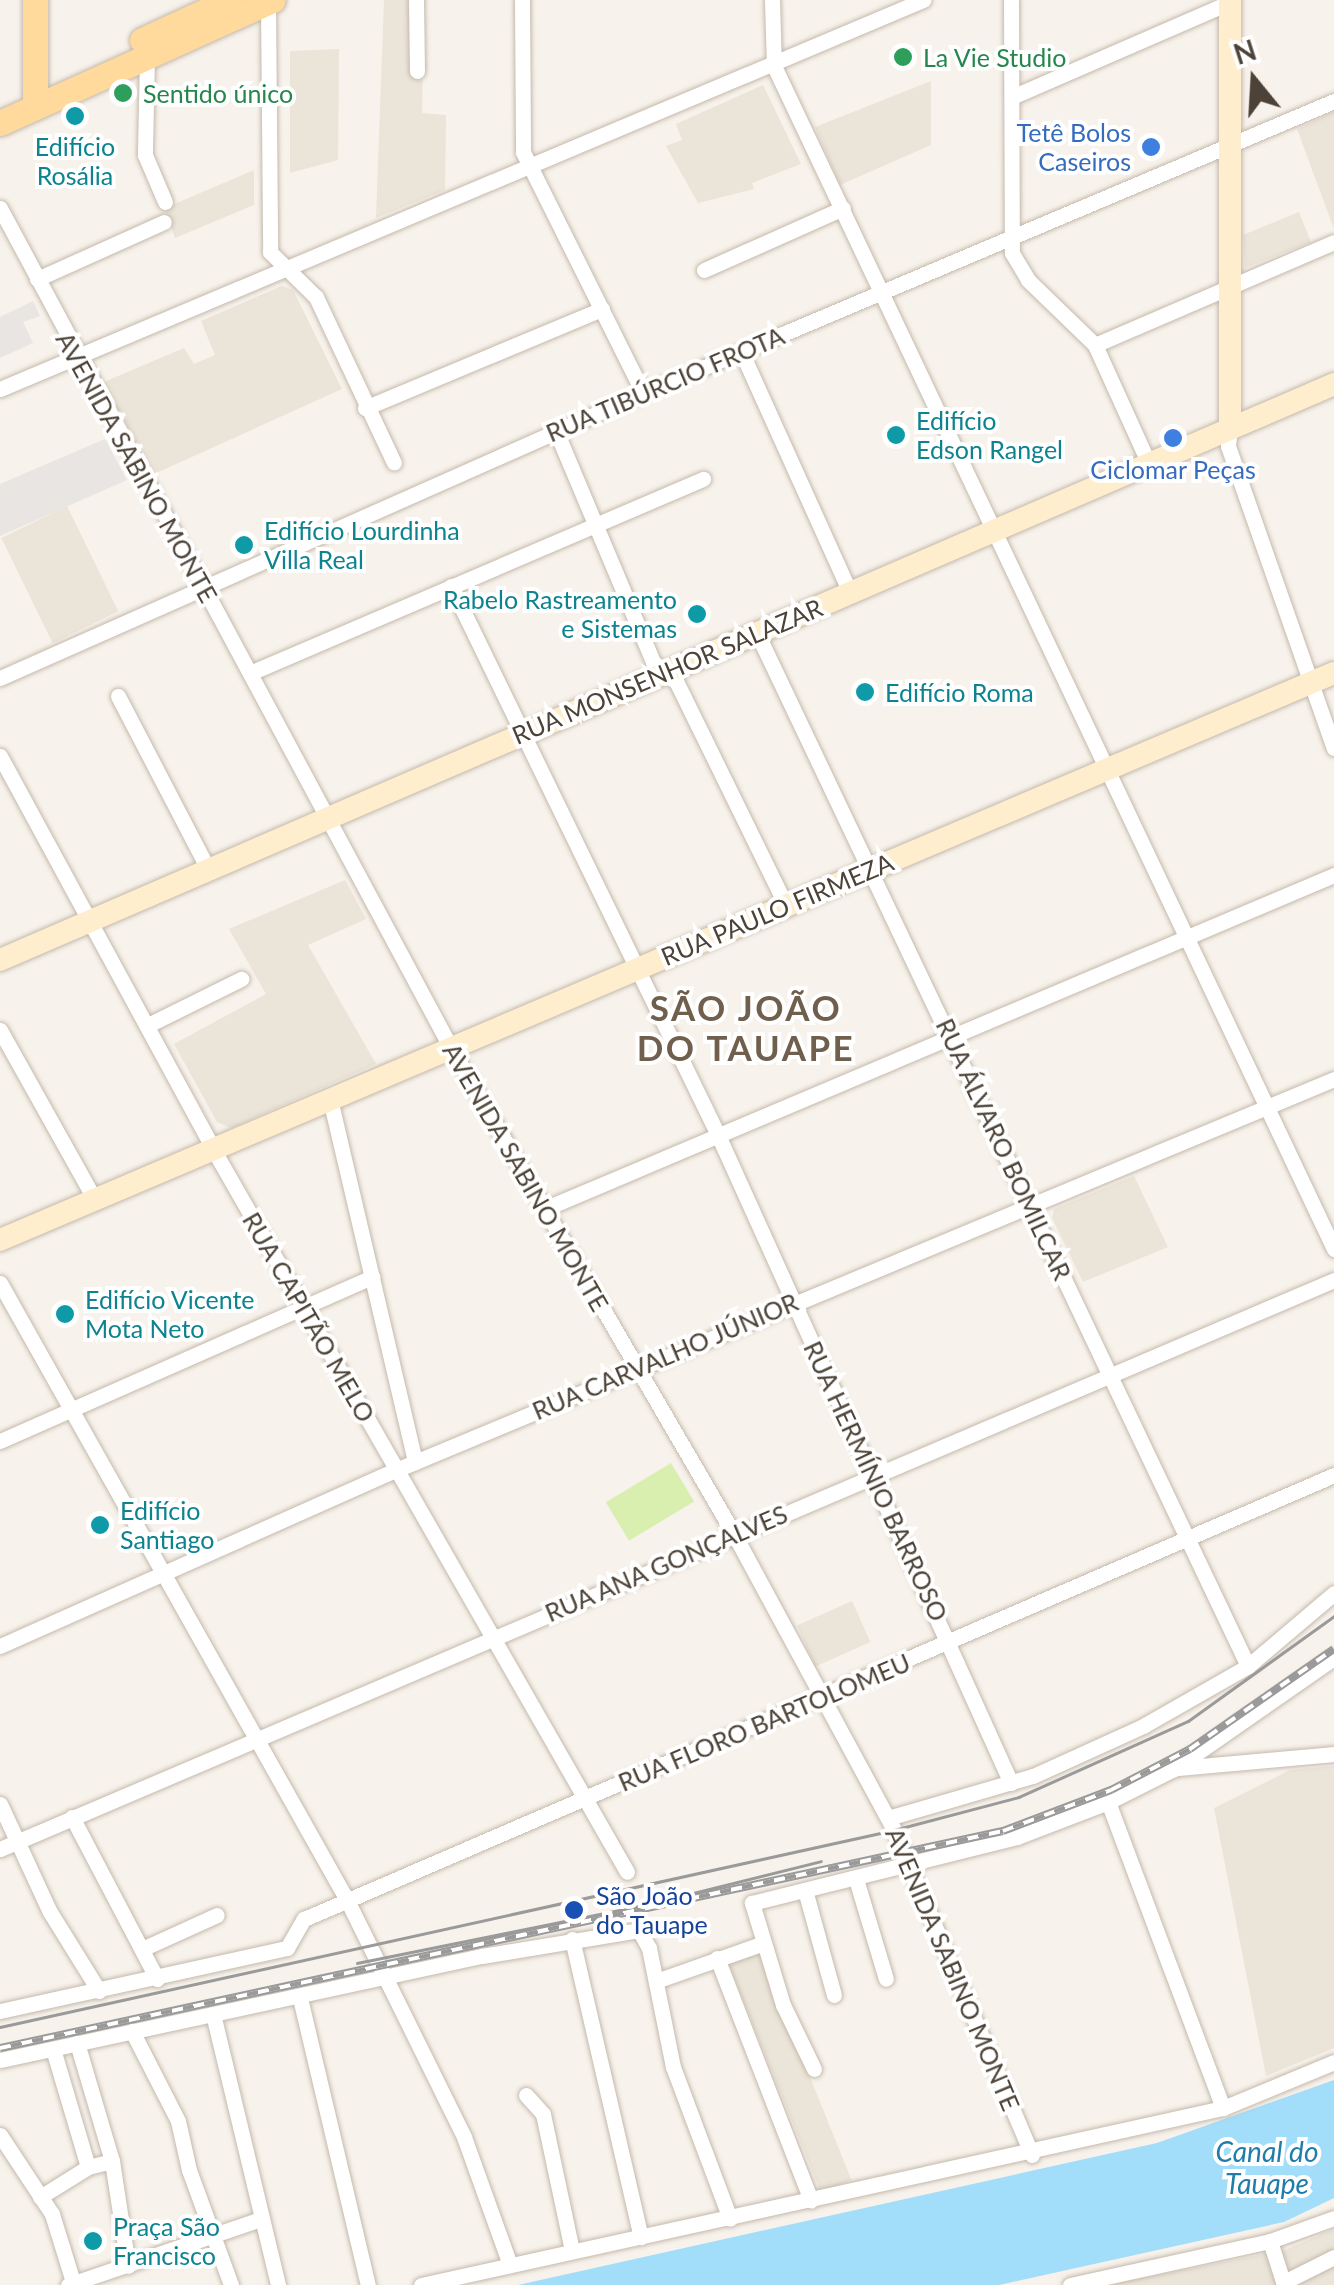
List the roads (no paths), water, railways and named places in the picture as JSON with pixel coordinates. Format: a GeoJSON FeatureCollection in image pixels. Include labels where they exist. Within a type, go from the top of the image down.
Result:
{"type":"FeatureCollection","features":[{"type":"Feature","properties":{"kind":"main road"},"geometry":{"type":"LineString","coordinates":[[18,0],[22,99]]}},
{"type":"Feature","properties":{"kind":"main road"},"geometry":{"type":"LineString","coordinates":[[22,99],[35,0]]}},
{"type":"Feature","properties":{"kind":"main road"},"geometry":{"type":"LineString","coordinates":[[0,123],[22,99],[229,0]]}},
{"type":"Feature","properties":{"kind":"main road"},"geometry":{"type":"LineString","coordinates":[[22,99],[147,56],[270,1]]}},
{"type":"Feature","properties":{"kind":"street"},"geometry":{"type":"LineString","coordinates":[[416,0],[417,71]]}},
{"type":"Feature","properties":{"kind":"street"},"geometry":{"type":"LineString","coordinates":[[522,0],[521,142],[531,170],[642,393]]}},
{"type":"Feature","properties":{"kind":"street"},"geometry":{"type":"LineString","coordinates":[[772,0],[774,66],[884,290],[1103,771],[1334,1249]]}},
{"type":"Feature","properties":{"kind":"street"},"geometry":{"type":"LineString","coordinates":[[0,389],[531,170],[924,0]]}},
{"type":"Feature","properties":{"kind":"street"},"geometry":{"type":"LineString","coordinates":[[1011,0],[1012,237],[1018,267],[1095,345],[1148,464]]}},
{"type":"Feature","properties":{"kind":"street"},"geometry":{"type":"LineString","coordinates":[[270,1],[266,238],[270,252],[293,268],[316,298],[394,463]]}},
{"type":"Feature","properties":{"kind":"street"},"geometry":{"type":"LineString","coordinates":[[1012,97],[1230,1],[1228,446],[1334,748]]}},
{"type":"Feature","properties":{"kind":"street"},"geometry":{"type":"LineString","coordinates":[[147,56],[145,155],[165,202]]}},
{"type":"Feature","properties":{"kind":"street","name":"RUA TIBÚRCIO FROTA"},"geometry":{"type":"LineString","coordinates":[[0,678],[642,393],[1334,101]]}},
{"type":"Feature","properties":{"kind":"street","name":"AVENIDA SABINO MONTE"},"geometry":{"type":"LineString","coordinates":[[0,208],[75,358],[330,816],[451,1048],[734,1534],[913,1865],[1032,2155]]}},
{"type":"Feature","properties":{"kind":"street"},"geometry":{"type":"LineString","coordinates":[[704,270],[843,208]]}},
{"type":"Feature","properties":{"kind":"street"},"geometry":{"type":"LineString","coordinates":[[37,279],[164,222]]}},
{"type":"Feature","properties":{"kind":"street"},"geometry":{"type":"LineString","coordinates":[[1095,345],[1334,242]]}},
{"type":"Feature","properties":{"kind":"street"},"geometry":{"type":"LineString","coordinates":[[365,408],[602,309]]}},
{"type":"Feature","properties":{"kind":"street"},"geometry":{"type":"LineString","coordinates":[[741,351],[850,592]]}},
{"type":"Feature","properties":{"kind":"street","name":"RUA MONSENHOR SALAZAR"},"geometry":{"type":"LineString","coordinates":[[0,960],[1334,384]]}},
{"type":"Feature","properties":{"kind":"street"},"geometry":{"type":"LineString","coordinates":[[556,432],[653,662],[676,681],[786,906]]}},
{"type":"Feature","properties":{"kind":"street"},"geometry":{"type":"LineString","coordinates":[[250,673],[703,478]]}},
{"type":"Feature","properties":{"kind":"street","name":"RUA HERMÍNIO BARROSO"},"geometry":{"type":"LineString","coordinates":[[451,586],[718,1136],[1011,1783]]}},
{"type":"Feature","properties":{"kind":"street","name":"RUA ÁLVARO BOMILCAR"},"geometry":{"type":"LineString","coordinates":[[757,632],[1112,1372],[1248,1666]]}},
{"type":"Feature","properties":{"kind":"street","name":"RUA PAULO FIRMEZA"},"geometry":{"type":"LineString","coordinates":[[0,1240],[1334,673]]}},
{"type":"Feature","properties":{"kind":"street"},"geometry":{"type":"LineString","coordinates":[[118,696],[208,869]]}},
{"type":"Feature","properties":{"kind":"street","name":"RUA CAPITÃO MELO"},"geometry":{"type":"LineString","coordinates":[[0,756],[150,1024],[213,1149],[627,1872]]}},
{"type":"Feature","properties":{"kind":"street"},"geometry":{"type":"LineString","coordinates":[[544,1208],[1334,875]]}},
{"type":"Feature","properties":{"kind":"street"},"geometry":{"type":"LineString","coordinates":[[150,1024],[241,979]]}},
{"type":"Feature","properties":{"kind":"street"},"geometry":{"type":"LineString","coordinates":[[0,1030],[95,1200]]}},
{"type":"Feature","properties":{"kind":"street","name":"RUA CARVALHO JÚNIOR"},"geometry":{"type":"LineString","coordinates":[[0,1646],[396,1470],[1028,1203],[1334,1079]]}},
{"type":"Feature","properties":{"kind":"street"},"geometry":{"type":"LineString","coordinates":[[330,1099],[415,1462]]}},
{"type":"Feature","properties":{"kind":"street"},"geometry":{"type":"LineString","coordinates":[[0,1441],[372,1277]]}},
{"type":"Feature","properties":{"kind":"street","name":"RUA ANA GONÇALVES"},"geometry":{"type":"LineString","coordinates":[[0,1848],[1334,1280]]}},
{"type":"Feature","properties":{"kind":"street"},"geometry":{"type":"LineString","coordinates":[[0,1283],[347,1900],[464,2137],[510,2265]]}},
{"type":"Feature","properties":{"kind":"street","name":"RUA FLORO BARTOLOMEU"},"geometry":{"type":"LineString","coordinates":[[157,1979],[287,1948],[304,1919],[822,1699],[1334,1475]]}},
{"type":"Feature","properties":{"kind":"street"},"geometry":{"type":"LineString","coordinates":[[888,1818],[1011,1783],[1143,1726],[1248,1666],[1334,1593]]}},
{"type":"Feature","properties":{"kind":"street"},"geometry":{"type":"LineString","coordinates":[[814,2070],[750,1912],[757,1901],[1017,1838],[1108,1802],[1174,1769],[1334,1658]]}},
{"type":"Feature","properties":{"kind":"street"},"geometry":{"type":"LineString","coordinates":[[1174,1769],[1334,1754]]}},
{"type":"Feature","properties":{"kind":"street"},"geometry":{"type":"LineString","coordinates":[[1108,1802],[1223,2108]]}},
{"type":"Feature","properties":{"kind":"street"},"geometry":{"type":"LineString","coordinates":[[0,1804],[20,1840],[22,1856],[99,1990]]}},
{"type":"Feature","properties":{"kind":"street"},"geometry":{"type":"LineString","coordinates":[[0,2011],[157,1979],[72,1817]]}},
{"type":"Feature","properties":{"kind":"street"},"geometry":{"type":"LineString","coordinates":[[856,1879],[886,1979]]}},
{"type":"Feature","properties":{"kind":"street"},"geometry":{"type":"LineString","coordinates":[[805,1890],[834,1994]]}},
{"type":"Feature","properties":{"kind":"street"},"geometry":{"type":"LineString","coordinates":[[142,1948],[216,1915]]}},
{"type":"Feature","properties":{"kind":"street"},"geometry":{"type":"LineString","coordinates":[[0,2060],[300,1998],[383,1974],[634,1929],[646,1940],[678,2082],[730,2219]]}},
{"type":"Feature","properties":{"kind":"street"},"geometry":{"type":"LineString","coordinates":[[572,1938],[640,2237]]}},
{"type":"Feature","properties":{"kind":"street"},"geometry":{"type":"LineString","coordinates":[[656,1981],[761,1944]]}},
{"type":"Feature","properties":{"kind":"street"},"geometry":{"type":"LineString","coordinates":[[717,1958],[811,2200]]}},
{"type":"Feature","properties":{"kind":"street"},"geometry":{"type":"LineString","coordinates":[[300,1998],[368,2285]]}},
{"type":"Feature","properties":{"kind":"street"},"geometry":{"type":"LineString","coordinates":[[213,2014],[278,2285]]}},
{"type":"Feature","properties":{"kind":"street"},"geometry":{"type":"LineString","coordinates":[[132,2031],[178,2121],[189,2170],[216,2234],[231,2285]]}},
{"type":"Feature","properties":{"kind":"street"},"geometry":{"type":"LineString","coordinates":[[77,2043],[112,2161],[128,2266]]}},
{"type":"Feature","properties":{"kind":"street"},"geometry":{"type":"LineString","coordinates":[[53,2049],[88,2167]]}},
{"type":"Feature","properties":{"kind":"street"},"geometry":{"type":"LineString","coordinates":[[422,2285],[1032,2155],[1223,2108],[1334,2062]]}},
{"type":"Feature","properties":{"kind":"street"},"geometry":{"type":"LineString","coordinates":[[526,2095],[542,2114],[572,2251]]}},
{"type":"Feature","properties":{"kind":"street"},"geometry":{"type":"LineString","coordinates":[[0,2136],[40,2197],[72,2284],[261,2220]]}},
{"type":"Feature","properties":{"kind":"street"},"geometry":{"type":"LineString","coordinates":[[40,2197],[88,2167],[112,2161]]}},
{"type":"Feature","properties":{"kind":"street"},"geometry":{"type":"LineString","coordinates":[[1070,2285],[1138,2278],[1270,2241],[1334,2218]]}},
{"type":"Feature","properties":{"kind":"street"},"geometry":{"type":"LineString","coordinates":[[1270,2241],[1288,2282],[1334,2257]]}},
{"type":"Feature","properties":{"kind":"water","name":"Canal do Tauape"},"geometry":{"type":"Polygon","coordinates":[[[1334,2080],[1334,2198],[1284,2222],[999,2285],[518,2285],[1157,2143],[1334,2080]]]}},
{"type":"Feature","properties":{"kind":"tram line"},"geometry":{"type":"LineString","coordinates":[[0,2027],[894,1830],[1019,1797],[1188,1721],[1334,1616]]}},
{"type":"Feature","properties":{"kind":"tram line"},"geometry":{"type":"LineString","coordinates":[[357,1963],[645,1905],[821,1861]]}},
{"type":"Feature","properties":{"kind":"railway"},"geometry":{"type":"LineString","coordinates":[[0,2048],[1003,1831],[1111,1790],[1190,1749],[1334,1649]]}},
{"type":"Feature","properties":{"kind":"place","name":"La Vie Studio"},"geometry":{"type":"Point","coordinates":[903,57]}},
{"type":"Feature","properties":{"kind":"place","name":"Sentido único"},"geometry":{"type":"Point","coordinates":[123,93]}},
{"type":"Feature","properties":{"kind":"place","name":"Edifício Rosália"},"geometry":{"type":"Point","coordinates":[75,116]}},
{"type":"Feature","properties":{"kind":"place","name":"Tetê Bolos Caseiros"},"geometry":{"type":"Point","coordinates":[1151,147]}},
{"type":"Feature","properties":{"kind":"place","name":"Edifício Edson Rangel"},"geometry":{"type":"Point","coordinates":[896,435]}},
{"type":"Feature","properties":{"kind":"place","name":"Ciclomar Peças"},"geometry":{"type":"Point","coordinates":[1173,438]}},
{"type":"Feature","properties":{"kind":"place","name":"Edifício Lourdinha Villa Real"},"geometry":{"type":"Point","coordinates":[244,545]}},
{"type":"Feature","properties":{"kind":"place","name":"Rabelo Rastreamento e Sistemas"},"geometry":{"type":"Point","coordinates":[697,614]}},
{"type":"Feature","properties":{"kind":"place","name":"Edifício Roma"},"geometry":{"type":"Point","coordinates":[865,692]}},
{"type":"Feature","properties":{"kind":"place","name":"Edifício Vicente Mota Neto"},"geometry":{"type":"Point","coordinates":[65,1314]}},
{"type":"Feature","properties":{"kind":"place","name":"Edifício Santiago"},"geometry":{"type":"Point","coordinates":[100,1525]}},
{"type":"Feature","properties":{"kind":"place","name":"São João do Tauape"},"geometry":{"type":"Point","coordinates":[574,1910]}},
{"type":"Feature","properties":{"kind":"place","name":"Praça São Francisco"},"geometry":{"type":"Point","coordinates":[93,2241]}},
{"type":"Feature","properties":{"kind":"district","name":"SÃO JOÃO DO TAUAPE"},"geometry":{"type":"Point","coordinates":[746,1027]}}]}
